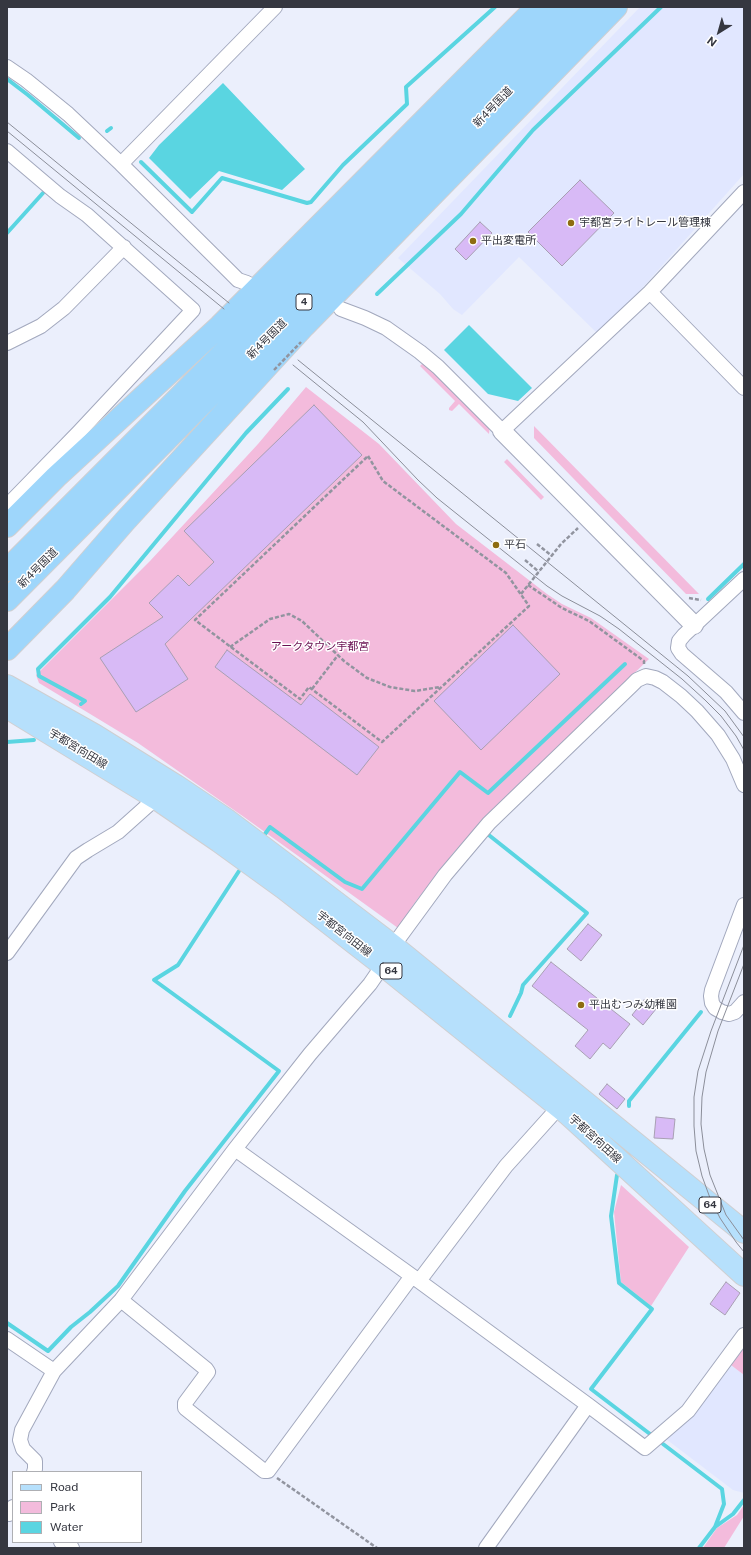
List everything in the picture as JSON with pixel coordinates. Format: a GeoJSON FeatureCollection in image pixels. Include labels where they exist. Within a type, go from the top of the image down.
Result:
{"type":"FeatureCollection","features":[{"type":"Feature","properties":{"kind":"highway"},"geometry":{"type":"LineString","coordinates":[[7,526],[56,477],[220,326],[537,7]]}},
{"type":"Feature","properties":{"kind":"highway","name":"新4号国道"},"geometry":{"type":"LineString","coordinates":[[7,570],[305,271],[563,7]]}},
{"type":"Feature","properties":{"kind":"highway","name":"新4号国道"},"geometry":{"type":"LineString","coordinates":[[10,596],[314,291],[591,7]]}},
{"type":"Feature","properties":{"kind":"highway"},"geometry":{"type":"LineString","coordinates":[[7,649],[65,590],[125,521],[304,326],[616,7]]}},
{"type":"Feature","properties":{"kind":"main road","name":"宇都宮向田線"},"geometry":{"type":"LineString","coordinates":[[7,686],[94,735],[176,786],[228,821],[388,956],[559,1107],[744,1275]]}},
{"type":"Feature","properties":{"kind":"main road","name":"宇都宮向田線"},"geometry":{"type":"LineString","coordinates":[[7,707],[156,798],[284,888],[388,956],[744,1232]]}},
{"type":"Feature","properties":{"kind":"street"},"geometry":{"type":"LineString","coordinates":[[121,164],[275,7]]}},
{"type":"Feature","properties":{"kind":"street"},"geometry":{"type":"LineString","coordinates":[[7,67],[26,80],[68,114],[121,164],[238,280],[247,283]]}},
{"type":"Feature","properties":{"kind":"street"},"geometry":{"type":"LineString","coordinates":[[7,151],[60,196],[87,215],[193,310],[79,432],[7,506]]}},
{"type":"Feature","properties":{"kind":"street"},"geometry":{"type":"LineString","coordinates":[[502,431],[650,292],[744,192]]}},
{"type":"Feature","properties":{"kind":"street"},"geometry":{"type":"LineString","coordinates":[[7,343],[41,326],[64,308],[124,247]]}},
{"type":"Feature","properties":{"kind":"street"},"geometry":{"type":"LineString","coordinates":[[650,292],[744,388]]}},
{"type":"Feature","properties":{"kind":"street"},"geometry":{"type":"LineString","coordinates":[[341,308],[386,328],[420,352],[438,367],[694,625]]}},
{"type":"Feature","properties":{"kind":"street"},"geometry":{"type":"LineString","coordinates":[[744,579],[694,625],[679,641],[678,648],[682,654],[706,673],[726,692],[744,713]]}},
{"type":"Feature","properties":{"kind":"street"},"geometry":{"type":"LineString","coordinates":[[34,1471],[34,1461],[22,1449],[20,1440],[22,1430],[54,1371],[121,1300],[235,1149],[310,1054],[370,984],[444,875],[489,822],[630,686],[637,680],[646,676],[663,682],[697,711],[718,735],[733,759],[744,785]]}},
{"type":"Feature","properties":{"kind":"street"},"geometry":{"type":"LineString","coordinates":[[7,953],[76,858],[118,832],[156,798]]}},
{"type":"Feature","properties":{"kind":"street"},"geometry":{"type":"LineString","coordinates":[[744,905],[711,996],[712,1003],[715,1008],[729,1014],[740,1008],[744,1002]]}},
{"type":"Feature","properties":{"kind":"street"},"geometry":{"type":"LineString","coordinates":[[121,1300],[206,1368],[208,1372],[185,1403],[185,1408],[264,1471],[268,1471],[415,1278],[506,1166],[559,1107]]}},
{"type":"Feature","properties":{"kind":"street"},"geometry":{"type":"LineString","coordinates":[[235,1149],[415,1278],[645,1448],[688,1411],[744,1335]]}},
{"type":"Feature","properties":{"kind":"street"},"geometry":{"type":"LineString","coordinates":[[7,1339],[54,1371]]}},
{"type":"Feature","properties":{"kind":"street"},"geometry":{"type":"LineString","coordinates":[[486,1548],[588,1405]]}},
{"type":"Feature","properties":{"kind":"street"},"geometry":{"type":"LineString","coordinates":[[63,1543],[72,1548]]}},
{"type":"Feature","properties":{"kind":"path"},"geometry":{"type":"LineString","coordinates":[[274,370],[301,342]]}},
{"type":"Feature","properties":{"kind":"path"},"geometry":{"type":"LineString","coordinates":[[368,456],[383,481],[506,573],[529,606],[382,742],[309,687],[300,699],[230,647],[195,620],[368,456]]}},
{"type":"Feature","properties":{"kind":"path"},"geometry":{"type":"LineString","coordinates":[[521,594],[561,544],[578,527]]}},
{"type":"Feature","properties":{"kind":"path"},"geometry":{"type":"LineString","coordinates":[[537,544],[552,556]]}},
{"type":"Feature","properties":{"kind":"path"},"geometry":{"type":"LineString","coordinates":[[524,560],[539,572]]}},
{"type":"Feature","properties":{"kind":"path"},"geometry":{"type":"LineString","coordinates":[[528,585],[562,608],[589,621],[644,661],[646,676]]}},
{"type":"Feature","properties":{"kind":"path"},"geometry":{"type":"LineString","coordinates":[[230,647],[270,618],[289,614],[302,621],[338,655],[367,678],[390,688],[415,691],[442,687]]}},
{"type":"Feature","properties":{"kind":"path"},"geometry":{"type":"LineString","coordinates":[[312,689],[338,655]]}},
{"type":"Feature","properties":{"kind":"path"},"geometry":{"type":"LineString","coordinates":[[268,1471],[377,1548]]}},
{"type":"Feature","properties":{"kind":"shaded area"},"geometry":{"type":"Polygon","coordinates":[[[640,7],[744,7],[744,174],[635,296],[597,333],[519,257],[462,315],[453,309],[440,294],[398,258],[640,7]]]}},
{"type":"Feature","properties":{"kind":"shaded area"},"geometry":{"type":"Polygon","coordinates":[[[727,1362],[744,1375],[744,1493],[733,1490],[666,1439],[727,1362]]]}},
{"type":"Feature","properties":{"kind":"green space"},"geometry":{"type":"Polygon","coordinates":[[[425,361],[490,424],[489,434],[459,404],[452,411],[449,410],[455,401],[420,366],[425,361]]]}},
{"type":"Feature","properties":{"kind":"green space","name":"アークタウン宇都宮"},"geometry":{"type":"Polygon","coordinates":[[[306,387],[379,444],[456,524],[547,594],[562,604],[591,618],[649,659],[492,810],[454,852],[416,901],[398,928],[138,743],[39,683],[36,675],[150,561],[258,444],[306,387]]]}},
{"type":"Feature","properties":{"kind":"green space"},"geometry":{"type":"Polygon","coordinates":[[[534,426],[699,594],[686,594],[534,438],[534,426]]]}},
{"type":"Feature","properties":{"kind":"green space"},"geometry":{"type":"Polygon","coordinates":[[[507,459],[544,497],[541,500],[504,462],[507,459]]]}},
{"type":"Feature","properties":{"kind":"green space"},"geometry":{"type":"Polygon","coordinates":[[[621,1185],[689,1247],[651,1306],[621,1282],[614,1212],[621,1185]]]}},
{"type":"Feature","properties":{"kind":"green space"},"geometry":{"type":"Polygon","coordinates":[[[744,1340],[744,1375],[727,1362],[744,1340]]]}},
{"type":"Feature","properties":{"kind":"green space"},"geometry":{"type":"Polygon","coordinates":[[[744,1505],[744,1516],[724,1548],[703,1548],[717,1528],[737,1515],[744,1505]]]}},
{"type":"Feature","properties":{"kind":"water"},"geometry":{"type":"Polygon","coordinates":[[[223,83],[305,169],[282,190],[219,171],[190,199],[149,158],[159,145],[223,83]]]}},
{"type":"Feature","properties":{"kind":"water"},"geometry":{"type":"Polygon","coordinates":[[[469,325],[532,388],[518,401],[488,394],[444,350],[469,325]]]}},
{"type":"Feature","properties":{"kind":"building","name":"宇都宮ライトレール管理棟"},"geometry":{"type":"Polygon","coordinates":[[[580,180],[614,213],[562,266],[528,232],[580,180]]]}},
{"type":"Feature","properties":{"kind":"building","name":"平出変電所"},"geometry":{"type":"Polygon","coordinates":[[[480,222],[492,233],[466,260],[455,249],[480,222]]]}},
{"type":"Feature","properties":{"kind":"building"},"geometry":{"type":"Polygon","coordinates":[[[314,405],[362,455],[165,644],[188,679],[136,712],[100,658],[163,617],[149,603],[178,575],[189,586],[214,562],[184,531],[314,405]]]}},
{"type":"Feature","properties":{"kind":"building"},"geometry":{"type":"Polygon","coordinates":[[[513,625],[560,674],[481,750],[434,701],[513,625]]]}},
{"type":"Feature","properties":{"kind":"building"},"geometry":{"type":"Polygon","coordinates":[[[227,650],[301,705],[310,694],[379,747],[357,775],[215,667],[227,650]]]}},
{"type":"Feature","properties":{"kind":"building"},"geometry":{"type":"Polygon","coordinates":[[[588,924],[602,935],[581,961],[567,949],[588,924]]]}},
{"type":"Feature","properties":{"kind":"building","name":"平出むつみ幼稚園"},"geometry":{"type":"Polygon","coordinates":[[[551,962],[630,1024],[610,1049],[603,1043],[590,1059],[575,1046],[588,1030],[532,986],[551,962]]]}},
{"type":"Feature","properties":{"kind":"building"},"geometry":{"type":"Polygon","coordinates":[[[644,1000],[656,1009],[643,1025],[632,1015],[644,1000]]]}},
{"type":"Feature","properties":{"kind":"building"},"geometry":{"type":"Polygon","coordinates":[[[607,1084],[625,1099],[617,1109],[599,1094],[607,1084]]]}},
{"type":"Feature","properties":{"kind":"building"},"geometry":{"type":"Polygon","coordinates":[[[656,1117],[675,1119],[673,1139],[654,1138],[656,1117]]]}},
{"type":"Feature","properties":{"kind":"building"},"geometry":{"type":"Polygon","coordinates":[[[726,1282],[740,1293],[725,1315],[710,1304],[726,1282]]]}},
{"type":"Feature","properties":{"kind":"waterway"},"geometry":{"type":"LineString","coordinates":[[141,162],[192,212],[222,178],[307,203],[311,202],[343,165],[407,104],[406,87],[495,7]]}},
{"type":"Feature","properties":{"kind":"waterway"},"geometry":{"type":"LineString","coordinates":[[377,294],[461,214],[533,130],[661,7]]}},
{"type":"Feature","properties":{"kind":"waterway"},"geometry":{"type":"LineString","coordinates":[[7,79],[79,138]]}},
{"type":"Feature","properties":{"kind":"waterway"},"geometry":{"type":"LineString","coordinates":[[107,131],[111,128]]}},
{"type":"Feature","properties":{"kind":"waterway"},"geometry":{"type":"LineString","coordinates":[[7,233],[43,193]]}},
{"type":"Feature","properties":{"kind":"waterway"},"geometry":{"type":"LineString","coordinates":[[81,704],[85,701],[39,676],[38,669],[110,597],[246,433],[288,389]]}},
{"type":"Feature","properties":{"kind":"waterway"},"geometry":{"type":"LineString","coordinates":[[708,599],[744,564]]}},
{"type":"Feature","properties":{"kind":"waterway"},"geometry":{"type":"LineString","coordinates":[[265,834],[270,827],[345,882],[362,889],[460,772],[488,793],[625,664]]}},
{"type":"Feature","properties":{"kind":"waterway"},"geometry":{"type":"LineString","coordinates":[[7,742],[34,740]]}},
{"type":"Feature","properties":{"kind":"waterway"},"geometry":{"type":"LineString","coordinates":[[486,831],[485,832],[587,913],[523,985],[521,993],[510,1016]]}},
{"type":"Feature","properties":{"kind":"waterway"},"geometry":{"type":"LineString","coordinates":[[7,1323],[48,1351],[71,1327],[118,1286],[185,1191],[279,1071],[154,980],[178,965],[239,871]]}},
{"type":"Feature","properties":{"kind":"waterway"},"geometry":{"type":"LineString","coordinates":[[629,1106],[629,1101],[701,1012]]}},
{"type":"Feature","properties":{"kind":"waterway"},"geometry":{"type":"LineString","coordinates":[[617,1175],[611,1216],[619,1283],[652,1309],[591,1389],[650,1434]]}},
{"type":"Feature","properties":{"kind":"waterway"},"geometry":{"type":"LineString","coordinates":[[663,1444],[722,1489],[724,1504],[715,1527]]}},
{"type":"Feature","properties":{"kind":"waterway"},"geometry":{"type":"LineString","coordinates":[[699,1548],[715,1527],[733,1514],[744,1500]]}},
{"type":"Feature","properties":{"kind":"tram line"},"geometry":{"type":"LineString","coordinates":[[7,122],[229,303]]}},
{"type":"Feature","properties":{"kind":"tram line"},"geometry":{"type":"LineString","coordinates":[[7,131],[224,309]]}},
{"type":"Feature","properties":{"kind":"tram line"},"geometry":{"type":"LineString","coordinates":[[298,360],[688,676],[725,711],[744,737]]}},
{"type":"Feature","properties":{"kind":"tram line"},"geometry":{"type":"LineString","coordinates":[[293,365],[363,422],[437,498],[547,586],[562,596],[600,616],[619,629],[682,679],[721,716],[736,736],[744,750]]}},
{"type":"Feature","properties":{"kind":"tram line"},"geometry":{"type":"LineString","coordinates":[[744,945],[711,1031],[698,1071],[694,1097],[696,1151],[702,1176],[710,1198],[720,1218],[744,1252]]}},
{"type":"Feature","properties":{"kind":"tram line"},"geometry":{"type":"LineString","coordinates":[[744,964],[718,1031],[706,1072],[702,1097],[701,1124],[704,1149],[710,1175],[726,1215],[744,1240]]}},
{"type":"Feature","properties":{"kind":"place","name":"宇都宮ライトレール管理棟"},"geometry":{"type":"Point","coordinates":[571,223]}},
{"type":"Feature","properties":{"kind":"place","name":"平出変電所"},"geometry":{"type":"Point","coordinates":[473,241]}},
{"type":"Feature","properties":{"kind":"place","name":"平石"},"geometry":{"type":"Point","coordinates":[496,545]}},
{"type":"Feature","properties":{"kind":"place","name":"平出むつみ幼稚園"},"geometry":{"type":"Point","coordinates":[581,1005]}}]}
